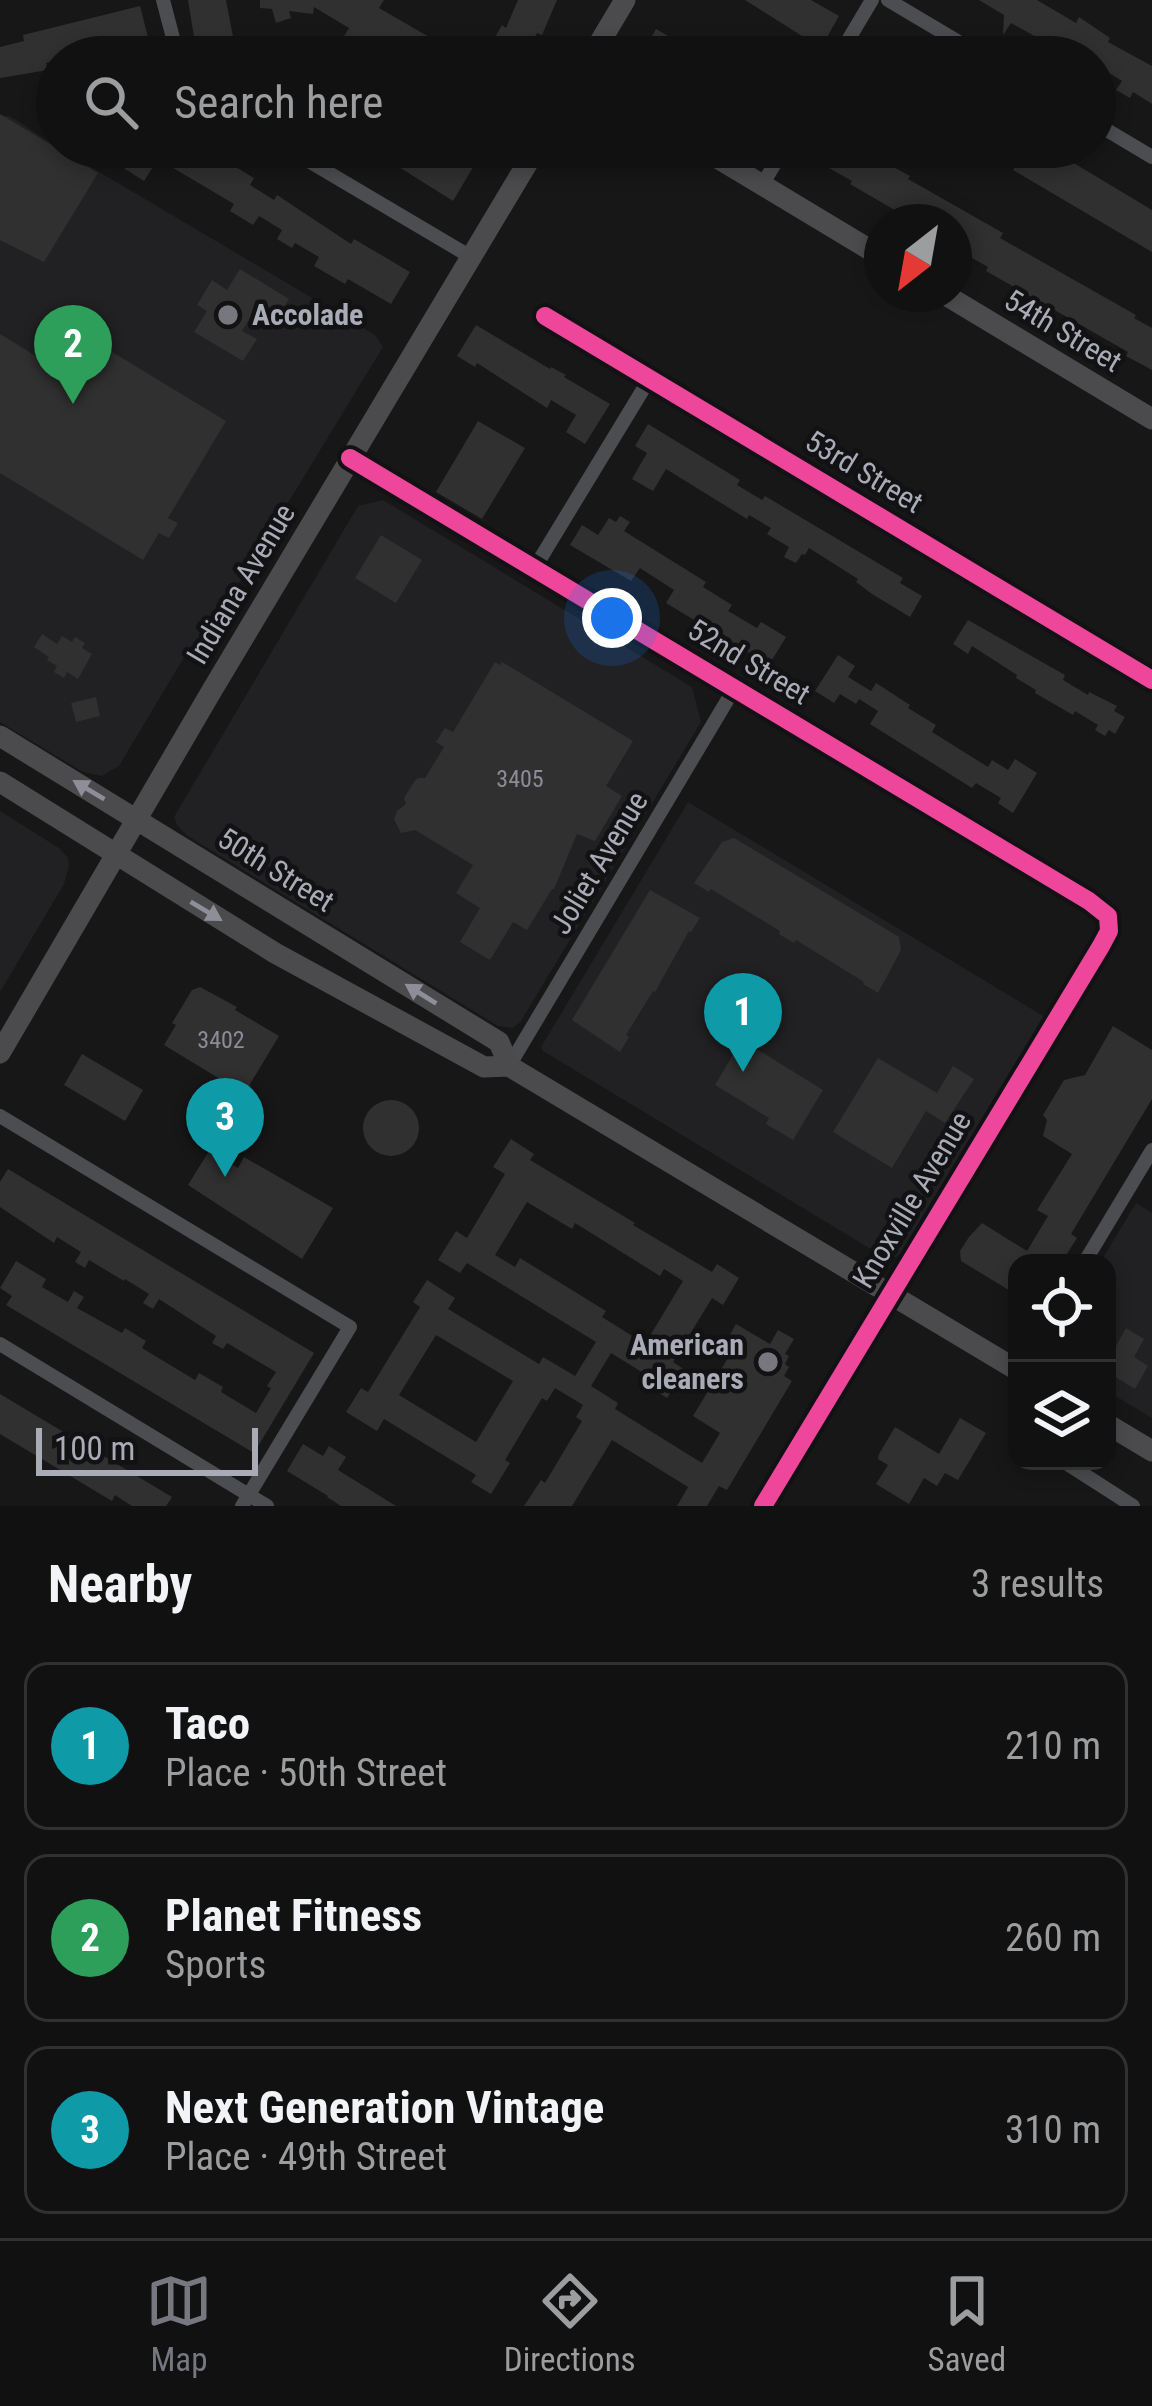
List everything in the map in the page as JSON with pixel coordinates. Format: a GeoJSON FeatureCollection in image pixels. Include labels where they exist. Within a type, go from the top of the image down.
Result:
{"type":"FeatureCollection","features":[{"type":"Feature","properties":{"kind":"main road"},"geometry":{"type":"LineString","coordinates":[[604,36],[625,0]]}},
{"type":"Feature","properties":{"kind":"main road","name":"Indiana Avenue"},"geometry":{"type":"LineString","coordinates":[[0,1053],[524,168]]}},
{"type":"Feature","properties":{"kind":"main road"},"geometry":{"type":"LineString","coordinates":[[734,168],[864,246]]}},
{"type":"Feature","properties":{"kind":"main road","name":"54th Street"},"geometry":{"type":"LineString","coordinates":[[972,311],[1152,419]]}},
{"type":"Feature","properties":{"kind":"main road","name":"50th Street"},"geometry":{"type":"LineString","coordinates":[[0,736],[499,1042],[509,1066]]}},
{"type":"Feature","properties":{"kind":"main road","name":"50th Street"},"geometry":{"type":"LineString","coordinates":[[0,782],[275,953],[484,1067],[509,1066],[1008,1365]]}},
{"type":"Feature","properties":{"kind":"main road"},"geometry":{"type":"LineString","coordinates":[[1116,1429],[1152,1451]]}},
{"type":"Feature","properties":{"kind":"street"},"geometry":{"type":"LineString","coordinates":[[163,0],[172,36]]}},
{"type":"Feature","properties":{"kind":"street"},"geometry":{"type":"LineString","coordinates":[[851,36],[872,0]]}},
{"type":"Feature","properties":{"kind":"street"},"geometry":{"type":"LineString","coordinates":[[888,0],[949,36]]}},
{"type":"Feature","properties":{"kind":"street"},"geometry":{"type":"LineString","coordinates":[[1116,136],[1152,158]]}},
{"type":"Feature","properties":{"kind":"street"},"geometry":{"type":"LineString","coordinates":[[320,168],[471,257]]}},
{"type":"Feature","properties":{"kind":"street"},"geometry":{"type":"LineString","coordinates":[[762,185],[772,168]]}},
{"type":"Feature","properties":{"kind":"street","name":"53rd Street"},"geometry":{"type":"LineString","coordinates":[[545,316],[1152,680]]}},
{"type":"Feature","properties":{"kind":"street"},"geometry":{"type":"LineString","coordinates":[[534,569],[650,378]]}},
{"type":"Feature","properties":{"kind":"street","name":"52nd Street"},"geometry":{"type":"LineString","coordinates":[[350,458],[1089,901],[1103,910],[1109,924]]}},
{"type":"Feature","properties":{"kind":"street","name":"Joliet Avenue"},"geometry":{"type":"LineString","coordinates":[[509,1066],[734,689]]}},
{"type":"Feature","properties":{"kind":"street","name":"Knoxville Avenue"},"geometry":{"type":"LineString","coordinates":[[763,1506],[1090,964],[1109,924]]}},
{"type":"Feature","properties":{"kind":"street"},"geometry":{"type":"LineString","coordinates":[[0,1116],[350,1327],[246,1500]]}},
{"type":"Feature","properties":{"kind":"street"},"geometry":{"type":"LineString","coordinates":[[1089,1254],[1152,1150]]}},
{"type":"Feature","properties":{"kind":"street"},"geometry":{"type":"LineString","coordinates":[[0,1345],[246,1500],[267,1506]]}},
{"type":"Feature","properties":{"kind":"street"},"geometry":{"type":"LineString","coordinates":[[1077,1470],[1133,1506]]}},
{"type":"Feature","properties":{"kind":"shaded area"},"geometry":{"type":"Polygon","coordinates":[[[0,116],[9,116],[36,133],[36,168],[93,168],[375,335],[383,347],[241,580],[183,659],[119,766],[102,776],[83,772],[0,722],[0,116]]]}},
{"type":"Feature","properties":{"kind":"shaded area"},"geometry":{"type":"Polygon","coordinates":[[[383,500],[692,687],[701,722],[513,1028],[498,1026],[188,836],[174,817],[358,506],[383,500]]]}},
{"type":"Feature","properties":{"kind":"shaded area"},"geometry":{"type":"Polygon","coordinates":[[[688,802],[1045,1017],[896,1257],[884,1257],[541,1047],[688,802]]]}},
{"type":"Feature","properties":{"kind":"shaded area"},"geometry":{"type":"Polygon","coordinates":[[[0,811],[59,848],[69,867],[64,884],[0,992],[0,811]]]}},
{"type":"Feature","properties":{"kind":"shaded area"},"geometry":{"type":"Polygon","coordinates":[[[1136,1203],[1152,1213],[1152,1418],[1116,1396],[1116,1254],[1105,1254],[1136,1203]]]}},
{"type":"Feature","properties":{"kind":"building"},"geometry":{"type":"Polygon","coordinates":[[[188,0],[226,0],[233,36],[194,36],[188,0]]]}},
{"type":"Feature","properties":{"kind":"building"},"geometry":{"type":"Polygon","coordinates":[[[260,0],[384,0],[379,8],[427,36],[344,36],[349,28],[314,7],[313,14],[289,11],[291,18],[276,23],[272,9],[260,8],[260,0]]]}},
{"type":"Feature","properties":{"kind":"building"},"geometry":{"type":"Polygon","coordinates":[[[518,0],[557,0],[542,35],[496,36],[502,25],[506,28],[518,0]]]}},
{"type":"Feature","properties":{"kind":"building"},"geometry":{"type":"Polygon","coordinates":[[[745,0],[811,0],[839,16],[828,36],[802,36],[745,0]]]}},
{"type":"Feature","properties":{"kind":"building"},"geometry":{"type":"Polygon","coordinates":[[[979,0],[1037,0],[1076,23],[1079,17],[1107,36],[1034,36],[1011,23],[1003,35],[1004,15],[979,0]]]}},
{"type":"Feature","properties":{"kind":"building"},"geometry":{"type":"Polygon","coordinates":[[[140,6],[148,36],[36,36],[36,72],[0,78],[0,47],[24,41],[23,35],[140,6]]]}},
{"type":"Feature","properties":{"kind":"building"},"geometry":{"type":"Polygon","coordinates":[[[1116,46],[1152,66],[1152,104],[1133,92],[1130,98],[1116,90],[1122,81],[1116,77],[1116,46]]]}},
{"type":"Feature","properties":{"kind":"building"},"geometry":{"type":"Polygon","coordinates":[[[0,114],[36,136],[36,168],[90,168],[98,173],[44,262],[0,240],[0,114]]]}},
{"type":"Feature","properties":{"kind":"building"},"geometry":{"type":"Polygon","coordinates":[[[124,168],[152,168],[144,181],[124,168]]]}},
{"type":"Feature","properties":{"kind":"building"},"geometry":{"type":"Polygon","coordinates":[[[173,168],[237,168],[254,178],[250,185],[274,200],[277,195],[351,244],[354,239],[410,272],[391,304],[314,266],[319,257],[277,239],[282,230],[259,216],[253,225],[230,211],[234,204],[173,168]]]}},
{"type":"Feature","properties":{"kind":"building"},"geometry":{"type":"Polygon","coordinates":[[[400,168],[473,168],[453,201],[400,168]]]}},
{"type":"Feature","properties":{"kind":"building"},"geometry":{"type":"Polygon","coordinates":[[[829,168],[895,168],[952,204],[884,204],[829,168]]]}},
{"type":"Feature","properties":{"kind":"building"},"geometry":{"type":"Polygon","coordinates":[[[1082,168],[1152,210],[1152,252],[1013,170],[1082,168]]]}},
{"type":"Feature","properties":{"kind":"building"},"geometry":{"type":"Polygon","coordinates":[[[972,215],[1003,233],[1000,238],[1152,328],[1152,370],[986,271],[988,267],[972,258],[972,215]]]}},
{"type":"Feature","properties":{"kind":"building","name":"Accolade"},"geometry":{"type":"Polygon","coordinates":[[[240,269],[289,299],[276,320],[256,308],[242,331],[257,339],[243,361],[194,332],[207,311],[197,305],[212,280],[227,290],[240,269]]]}},
{"type":"Feature","properties":{"kind":"building"},"geometry":{"type":"Polygon","coordinates":[[[66,324],[226,421],[168,518],[178,523],[169,538],[159,533],[143,560],[0,473],[0,334],[44,361],[66,324]]]}},
{"type":"Feature","properties":{"kind":"building"},"geometry":{"type":"Polygon","coordinates":[[[476,325],[610,404],[585,444],[566,432],[576,415],[551,400],[547,408],[477,363],[475,367],[457,356],[476,325]]]}},
{"type":"Feature","properties":{"kind":"building"},"geometry":{"type":"Polygon","coordinates":[[[478,421],[525,448],[482,519],[436,492],[478,421]]]}},
{"type":"Feature","properties":{"kind":"building"},"geometry":{"type":"Polygon","coordinates":[[[648,424],[740,480],[737,485],[762,500],[765,496],[903,578],[900,583],[922,596],[910,617],[809,548],[796,563],[784,557],[789,547],[767,534],[771,528],[749,515],[747,519],[666,469],[653,491],[632,479],[647,453],[635,446],[648,424]]]}},
{"type":"Feature","properties":{"kind":"building"},"geometry":{"type":"Polygon","coordinates":[[[620,516],[630,522],[624,531],[706,582],[703,587],[732,605],[728,611],[757,628],[761,622],[786,637],[769,665],[666,603],[674,590],[640,568],[631,581],[570,545],[582,525],[598,535],[609,518],[616,522],[620,516]]]}},
{"type":"Feature","properties":{"kind":"building"},"geometry":{"type":"Polygon","coordinates":[[[381,535],[422,560],[396,603],[355,578],[381,535]]]}},
{"type":"Feature","properties":{"kind":"building"},"geometry":{"type":"Polygon","coordinates":[[[968,620],[1065,675],[1063,680],[1088,695],[1117,706],[1114,711],[1125,717],[1115,734],[1109,730],[1105,736],[1095,730],[1098,725],[1035,693],[1017,675],[972,646],[968,654],[953,644],[968,620]]]}},
{"type":"Feature","properties":{"kind":"building"},"geometry":{"type":"Polygon","coordinates":[[[42,634],[57,644],[62,636],[85,643],[82,648],[92,654],[78,679],[67,672],[64,678],[54,672],[57,666],[34,647],[42,634]]]}},
{"type":"Feature","properties":{"kind":"building"},"geometry":{"type":"Polygon","coordinates":[[[838,655],[855,666],[848,677],[871,691],[876,683],[936,725],[932,732],[988,767],[992,760],[1008,770],[1015,759],[1037,773],[1013,813],[998,803],[1001,798],[976,783],[972,788],[870,724],[878,711],[859,699],[856,704],[840,694],[834,703],[815,691],[838,655]]]}},
{"type":"Feature","properties":{"kind":"building"},"geometry":{"type":"Polygon","coordinates":[[[495,662],[633,741],[606,786],[622,796],[595,841],[577,834],[554,889],[527,930],[513,922],[490,960],[460,942],[480,908],[456,893],[473,865],[415,830],[401,833],[394,819],[414,782],[425,778],[444,747],[436,742],[445,728],[453,732],[495,662]]]}},
{"type":"Feature","properties":{"kind":"building"},"geometry":{"type":"Polygon","coordinates":[[[96,697],[100,716],[76,722],[71,703],[96,697]]]}},
{"type":"Feature","properties":{"kind":"building"},"geometry":{"type":"Polygon","coordinates":[[[734,838],[899,937],[901,950],[878,993],[694,883],[722,842],[734,838]]]}},
{"type":"Feature","properties":{"kind":"building"},"geometry":{"type":"Polygon","coordinates":[[[650,890],[700,918],[620,1052],[572,1020],[650,890]]]}},
{"type":"Feature","properties":{"kind":"building"},"geometry":{"type":"Polygon","coordinates":[[[200,987],[279,1036],[250,1084],[254,1099],[242,1102],[238,1090],[164,1045],[192,990],[200,987]]]}},
{"type":"Feature","properties":{"kind":"building"},"geometry":{"type":"Polygon","coordinates":[[[1113,1026],[1152,1050],[1152,1099],[1071,1234],[1077,1238],[1067,1254],[1008,1254],[1008,1290],[961,1261],[960,1251],[982,1223],[1027,1251],[1048,1216],[1037,1210],[1072,1154],[1043,1136],[1047,1120],[1043,1115],[1064,1080],[1085,1075],[1113,1026]]]}},
{"type":"Feature","properties":{"kind":"building"},"geometry":{"type":"Polygon","coordinates":[[[742,1040],[823,1090],[793,1140],[766,1124],[769,1118],[715,1085],[742,1040]]]}},
{"type":"Feature","properties":{"kind":"building"},"geometry":{"type":"Polygon","coordinates":[[[82,1054],[143,1090],[125,1121],[64,1085],[82,1054]]]}},
{"type":"Feature","properties":{"kind":"building"},"geometry":{"type":"Polygon","coordinates":[[[878,1058],[937,1093],[953,1066],[974,1079],[945,1123],[926,1111],[892,1168],[833,1132],[878,1058]]]}},
{"type":"Feature","properties":{"kind":"building"},"geometry":{"type":"Polygon","coordinates":[[[391,1100],[411,1108],[419,1128],[411,1148],[391,1156],[371,1148],[363,1128],[371,1108],[391,1100]]]}},
{"type":"Feature","properties":{"kind":"building"},"geometry":{"type":"Polygon","coordinates":[[[511,1139],[534,1154],[530,1160],[633,1225],[712,1272],[717,1264],[739,1278],[723,1305],[712,1298],[673,1362],[685,1370],[667,1398],[648,1386],[653,1379],[611,1353],[591,1386],[618,1403],[615,1409],[702,1463],[720,1433],[693,1416],[734,1348],[726,1342],[736,1324],[770,1344],[778,1330],[794,1339],[785,1354],[789,1367],[784,1376],[792,1381],[727,1490],[719,1486],[707,1506],[677,1506],[688,1487],[612,1440],[572,1506],[524,1506],[541,1480],[545,1483],[582,1421],[576,1417],[583,1405],[555,1388],[547,1401],[542,1398],[491,1494],[471,1482],[476,1475],[384,1419],[377,1431],[346,1412],[361,1388],[368,1392],[420,1307],[413,1302],[427,1280],[455,1298],[448,1309],[539,1364],[543,1357],[575,1376],[596,1342],[467,1263],[460,1273],[438,1260],[456,1231],[467,1238],[505,1174],[493,1167],[511,1139]],[[527,1202],[495,1255],[515,1267],[520,1258],[606,1311],[602,1317],[645,1344],[683,1281],[664,1269],[660,1276],[575,1223],[572,1229],[527,1202]],[[436,1335],[399,1395],[476,1442],[513,1381],[436,1335]]]}},
{"type":"Feature","properties":{"kind":"building"},"geometry":{"type":"Polygon","coordinates":[[[209,1151],[238,1168],[244,1157],[333,1208],[302,1259],[188,1185],[209,1151]]]}},
{"type":"Feature","properties":{"kind":"building"},"geometry":{"type":"Polygon","coordinates":[[[8,1169],[314,1353],[254,1453],[6,1305],[12,1296],[0,1288],[16,1261],[46,1279],[42,1287],[68,1302],[74,1291],[84,1297],[77,1308],[122,1333],[125,1328],[146,1341],[142,1348],[195,1380],[199,1373],[256,1413],[276,1372],[227,1343],[223,1349],[212,1343],[216,1336],[159,1299],[153,1309],[143,1303],[149,1294],[89,1260],[85,1268],[75,1262],[81,1252],[57,1237],[54,1243],[0,1207],[0,1182],[8,1169]]]}},
{"type":"Feature","properties":{"kind":"building"},"geometry":{"type":"Polygon","coordinates":[[[1126,1328],[1144,1339],[1134,1357],[1148,1366],[1135,1389],[1116,1377],[1116,1346],[1126,1328]]]}},
{"type":"Feature","properties":{"kind":"building"},"geometry":{"type":"Polygon","coordinates":[[[0,1394],[172,1497],[166,1506],[132,1506],[115,1495],[112,1501],[0,1434],[0,1394]]]}},
{"type":"Feature","properties":{"kind":"building"},"geometry":{"type":"Polygon","coordinates":[[[960,1418],[986,1433],[958,1480],[945,1473],[937,1486],[924,1478],[909,1504],[876,1484],[888,1465],[878,1459],[879,1454],[895,1427],[939,1454],[960,1418]]]}},
{"type":"Feature","properties":{"kind":"building"},"geometry":{"type":"Polygon","coordinates":[[[303,1444],[323,1456],[329,1446],[346,1457],[338,1470],[396,1506],[341,1506],[287,1471],[303,1444]]]}},
{"type":"Feature","properties":{"kind":"cycle path"},"geometry":{"type":"LineString","coordinates":[[545,316],[1152,680]]}},
{"type":"Feature","properties":{"kind":"cycle path"},"geometry":{"type":"LineString","coordinates":[[350,458],[1108,916],[1109,931],[1101,946],[763,1506]]}},
{"type":"Feature","properties":{"kind":"place","name":"Accolade"},"geometry":{"type":"Point","coordinates":[228,315]}},
{"type":"Feature","properties":{"kind":"place","name":"Planet Fitness"},"geometry":{"type":"Point","coordinates":[73,404]}},
{"type":"Feature","properties":{"kind":"place","name":"Taco"},"geometry":{"type":"Point","coordinates":[743,1072]}},
{"type":"Feature","properties":{"kind":"place","name":"Next Generation Vintage"},"geometry":{"type":"Point","coordinates":[225,1177]}},
{"type":"Feature","properties":{"kind":"place","name":"American cleaners"},"geometry":{"type":"Point","coordinates":[768,1362]}}]}
